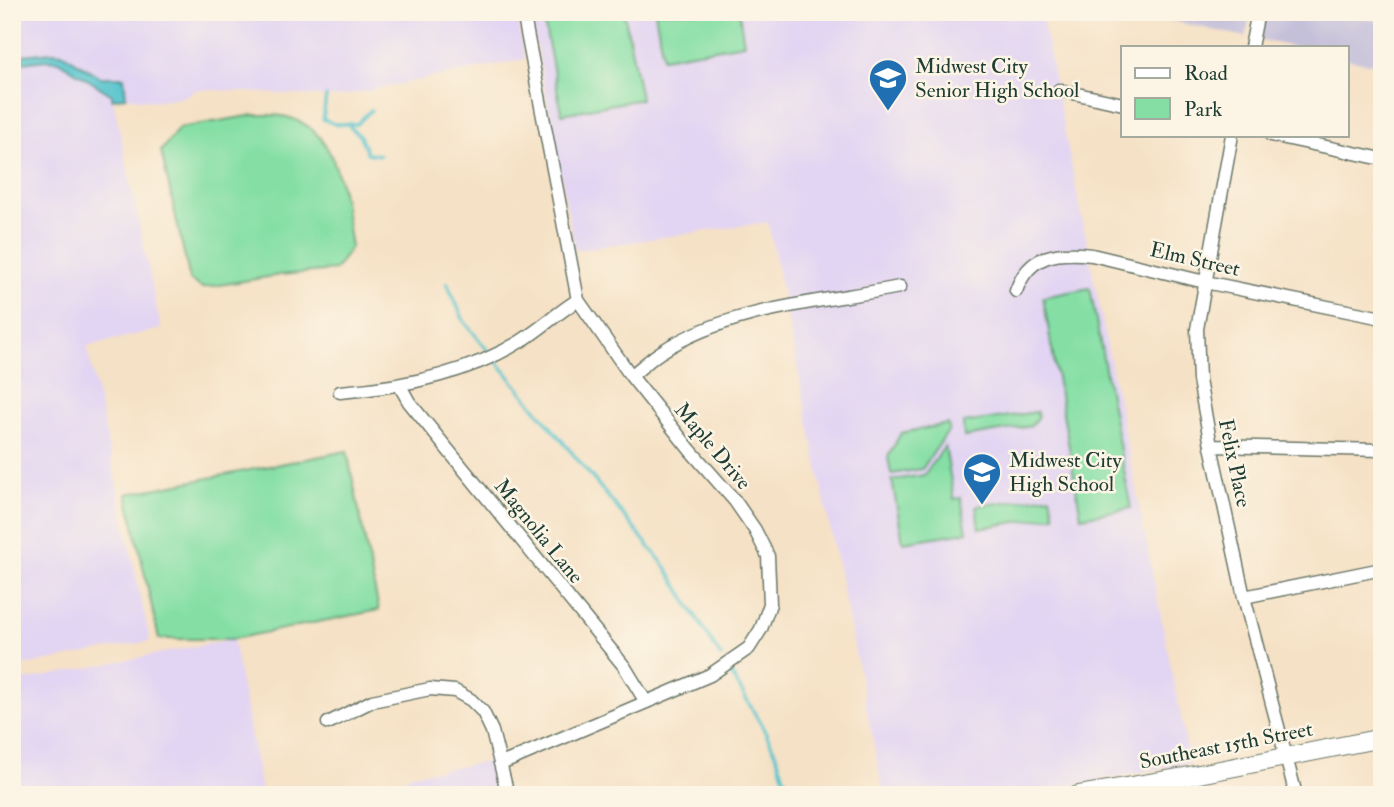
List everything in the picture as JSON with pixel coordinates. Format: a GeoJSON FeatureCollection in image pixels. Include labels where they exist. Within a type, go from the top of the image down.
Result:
{"type":"FeatureCollection","features":[{"type":"Feature","properties":{"kind":"main road","name":"Southeast 15th Street"},"geometry":{"type":"LineString","coordinates":[[1078,795],[1382,738]]}},
{"type":"Feature","properties":{"kind":"street","name":"Maple Drive"},"geometry":{"type":"LineString","coordinates":[[501,764],[710,675],[749,648],[761,629],[770,604],[768,555],[755,530],[735,501],[631,376],[578,300],[523,12]]}},
{"type":"Feature","properties":{"kind":"street"},"geometry":{"type":"LineString","coordinates":[[1251,46],[1258,12]]}},
{"type":"Feature","properties":{"kind":"street"},"geometry":{"type":"LineString","coordinates":[[1059,90],[1121,104]]}},
{"type":"Feature","properties":{"kind":"street","name":"Felix Place"},"geometry":{"type":"LineString","coordinates":[[1232,136],[1196,330],[1197,356],[1211,446],[1244,597],[1296,795]]}},
{"type":"Feature","properties":{"kind":"street"},"geometry":{"type":"LineString","coordinates":[[1276,136],[1382,159]]}},
{"type":"Feature","properties":{"kind":"street","name":"Elm Street"},"geometry":{"type":"LineString","coordinates":[[1016,291],[1020,280],[1032,265],[1040,260],[1059,254],[1092,255],[1205,282],[1382,318]]}},
{"type":"Feature","properties":{"kind":"street"},"geometry":{"type":"LineString","coordinates":[[631,376],[661,352],[722,323],[795,305],[900,287]]}},
{"type":"Feature","properties":{"kind":"street"},"geometry":{"type":"LineString","coordinates":[[340,392],[400,386],[480,362],[524,340],[557,312],[578,300]]}},
{"type":"Feature","properties":{"kind":"street","name":"Magnolia Lane"},"geometry":{"type":"LineString","coordinates":[[400,386],[409,402],[624,666],[646,702]]}},
{"type":"Feature","properties":{"kind":"street"},"geometry":{"type":"LineString","coordinates":[[1211,446],[1382,450]]}},
{"type":"Feature","properties":{"kind":"street"},"geometry":{"type":"LineString","coordinates":[[1244,597],[1382,569]]}},
{"type":"Feature","properties":{"kind":"street"},"geometry":{"type":"LineString","coordinates":[[328,723],[372,701],[430,689],[455,691],[471,700],[483,712],[492,731],[508,795]]}},
{"type":"Feature","properties":{"kind":"shaded area"},"geometry":{"type":"Polygon","coordinates":[[[12,12],[516,12],[525,59],[336,97],[198,89],[183,97],[157,101],[126,97],[124,77],[100,77],[52,52],[12,56],[12,12]]]}},
{"type":"Feature","properties":{"kind":"shaded area","name":"Midwest City High School"},"geometry":{"type":"Polygon","coordinates":[[[530,12],[1041,12],[1190,763],[1021,795],[884,795],[768,222],[575,250],[530,12]]]}},
{"type":"Feature","properties":{"kind":"shaded area"},"geometry":{"type":"Polygon","coordinates":[[[1129,12],[1251,12],[1246,37],[1129,12]]]}},
{"type":"Feature","properties":{"kind":"shaded area"},"geometry":{"type":"Polygon","coordinates":[[[1265,12],[1337,12],[1382,22],[1382,66],[1348,59],[1348,46],[1289,46],[1260,40],[1265,12]]]}},
{"type":"Feature","properties":{"kind":"shaded area"},"geometry":{"type":"Polygon","coordinates":[[[58,61],[112,95],[161,329],[87,346],[150,641],[12,668],[12,64],[58,61]]]}},
{"type":"Feature","properties":{"kind":"shaded area"},"geometry":{"type":"Polygon","coordinates":[[[233,639],[262,795],[12,795],[12,683],[233,639]]]}},
{"type":"Feature","properties":{"kind":"shaded area"},"geometry":{"type":"Polygon","coordinates":[[[493,761],[499,795],[370,795],[413,774],[493,761]]]}},
{"type":"Feature","properties":{"kind":"green space"},"geometry":{"type":"Polygon","coordinates":[[[542,12],[624,12],[641,99],[562,114],[542,12]]]}},
{"type":"Feature","properties":{"kind":"green space"},"geometry":{"type":"Polygon","coordinates":[[[655,12],[739,12],[744,44],[663,58],[655,12]]]}},
{"type":"Feature","properties":{"kind":"green space"},"geometry":{"type":"Polygon","coordinates":[[[254,115],[287,117],[305,124],[319,136],[337,170],[351,247],[335,270],[280,275],[202,288],[190,280],[161,151],[179,128],[254,115]]]}},
{"type":"Feature","properties":{"kind":"green space"},"geometry":{"type":"Polygon","coordinates":[[[1090,288],[1131,508],[1081,517],[1043,297],[1090,288]]]}},
{"type":"Feature","properties":{"kind":"green space"},"geometry":{"type":"Polygon","coordinates":[[[1037,412],[1038,418],[1031,426],[964,437],[963,423],[1037,412]]]}},
{"type":"Feature","properties":{"kind":"green space"},"geometry":{"type":"Polygon","coordinates":[[[948,424],[949,430],[922,469],[891,474],[888,457],[901,433],[948,424]]]}},
{"type":"Feature","properties":{"kind":"green space"},"geometry":{"type":"Polygon","coordinates":[[[945,446],[954,499],[961,498],[967,532],[903,542],[892,480],[924,475],[945,446]]]}},
{"type":"Feature","properties":{"kind":"green space"},"geometry":{"type":"Polygon","coordinates":[[[347,451],[379,610],[233,639],[159,639],[127,494],[347,451]]]}},
{"type":"Feature","properties":{"kind":"green space"},"geometry":{"type":"Polygon","coordinates":[[[1050,496],[1055,516],[979,528],[976,506],[1050,496]]]}},
{"type":"Feature","properties":{"kind":"water"},"geometry":{"type":"Polygon","coordinates":[[[62,53],[100,77],[124,77],[126,97],[112,99],[112,95],[58,61],[12,64],[12,56],[62,53]]]}},
{"type":"Feature","properties":{"kind":"waterway"},"geometry":{"type":"LineString","coordinates":[[326,96],[323,119],[334,124],[357,124],[371,110]]}},
{"type":"Feature","properties":{"kind":"waterway"},"geometry":{"type":"LineString","coordinates":[[350,127],[360,136],[367,153],[380,155]]}},
{"type":"Feature","properties":{"kind":"waterway"},"geometry":{"type":"LineString","coordinates":[[447,283],[464,321],[489,352]]}},
{"type":"Feature","properties":{"kind":"waterway"},"geometry":{"type":"LineString","coordinates":[[494,358],[665,566],[721,657]]}},
{"type":"Feature","properties":{"kind":"waterway"},"geometry":{"type":"LineString","coordinates":[[730,672],[772,746],[788,795]]}},
{"type":"Feature","properties":{"kind":"place","name":"Midwest City Senior High School"},"geometry":{"type":"Point","coordinates":[888,112]}},
{"type":"Feature","properties":{"kind":"place","name":"Midwest City High School"},"geometry":{"type":"Point","coordinates":[982,506]}}]}
